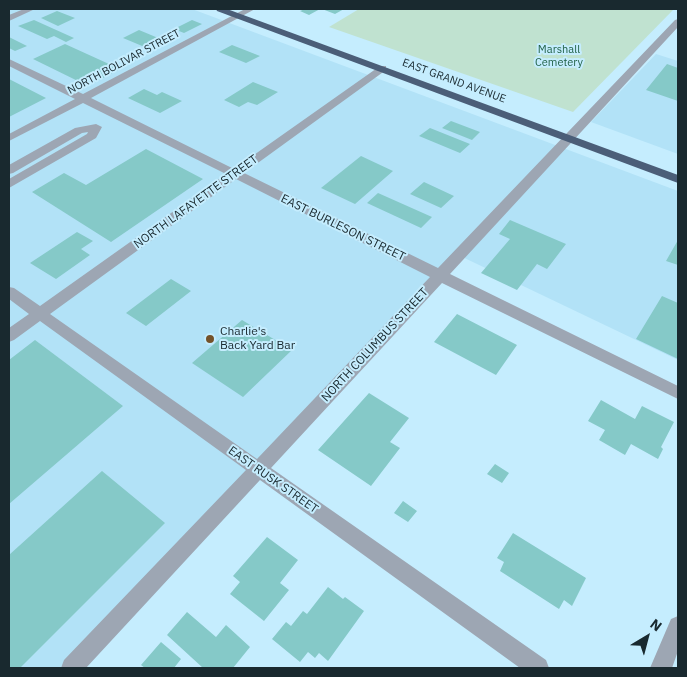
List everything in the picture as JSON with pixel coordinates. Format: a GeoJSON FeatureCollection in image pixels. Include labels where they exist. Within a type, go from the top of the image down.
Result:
{"type":"FeatureCollection","features":[{"type":"Feature","properties":{"kind":"highway","name":"EAST GRAND AVENUE"},"geometry":{"type":"LineString","coordinates":[[220,9],[678,178]]}},
{"type":"Feature","properties":{"kind":"street"},"geometry":{"type":"LineString","coordinates":[[9,18],[31,9]]}},
{"type":"Feature","properties":{"kind":"street","name":"NORTH BOLIVAR STREET"},"geometry":{"type":"LineString","coordinates":[[9,138],[251,9]]}},
{"type":"Feature","properties":{"kind":"street","name":"NORTH COLUMBUS STREET"},"geometry":{"type":"LineString","coordinates":[[72,668],[678,24]]}},
{"type":"Feature","properties":{"kind":"street","name":"EAST BURLESON STREET"},"geometry":{"type":"LineString","coordinates":[[9,62],[678,393]]}},
{"type":"Feature","properties":{"kind":"street","name":"NORTH LAFAYETTE STREET"},"geometry":{"type":"LineString","coordinates":[[9,336],[382,68]]}},
{"type":"Feature","properties":{"kind":"street"},"geometry":{"type":"LineString","coordinates":[[9,170],[79,130],[96,127],[116,116]]}},
{"type":"Feature","properties":{"kind":"street"},"geometry":{"type":"LineString","coordinates":[[9,184],[92,136],[96,127]]}},
{"type":"Feature","properties":{"kind":"street","name":"EAST RUSK STREET"},"geometry":{"type":"LineString","coordinates":[[9,292],[538,668]]}},
{"type":"Feature","properties":{"kind":"street"},"geometry":{"type":"LineString","coordinates":[[661,668],[678,626]]}},
{"type":"Feature","properties":{"kind":"shaded area"},"geometry":{"type":"Polygon","coordinates":[[[9,9],[192,9],[678,191],[678,360],[454,253],[60,668],[9,668],[9,9]]]}},
{"type":"Feature","properties":{"kind":"shaded area"},"geometry":{"type":"Polygon","coordinates":[[[656,54],[678,61],[678,154],[591,122],[656,54]]]}},
{"type":"Feature","properties":{"kind":"green space","name":"Marshall Cemetery"},"geometry":{"type":"Polygon","coordinates":[[[359,9],[674,9],[573,112],[329,27],[359,9]]]}},
{"type":"Feature","properties":{"kind":"building"},"geometry":{"type":"Polygon","coordinates":[[[320,9],[309,15],[300,11],[320,9]]]}},
{"type":"Feature","properties":{"kind":"building"},"geometry":{"type":"Polygon","coordinates":[[[322,9],[344,9],[335,14],[322,9]]]}},
{"type":"Feature","properties":{"kind":"building"},"geometry":{"type":"Polygon","coordinates":[[[57,11],[75,18],[58,26],[41,18],[57,11]]]}},
{"type":"Feature","properties":{"kind":"building"},"geometry":{"type":"Polygon","coordinates":[[[34,20],[74,38],[66,42],[54,36],[47,39],[18,26],[34,20]]]}},
{"type":"Feature","properties":{"kind":"building"},"geometry":{"type":"Polygon","coordinates":[[[192,20],[202,24],[184,33],[174,29],[192,20]]]}},
{"type":"Feature","properties":{"kind":"building"},"geometry":{"type":"Polygon","coordinates":[[[139,30],[163,40],[147,48],[123,38],[139,30]]]}},
{"type":"Feature","properties":{"kind":"building"},"geometry":{"type":"Polygon","coordinates":[[[9,37],[27,46],[15,51],[9,48],[9,37]]]}},
{"type":"Feature","properties":{"kind":"building"},"geometry":{"type":"Polygon","coordinates":[[[65,44],[120,69],[88,86],[33,59],[65,44]]]}},
{"type":"Feature","properties":{"kind":"building"},"geometry":{"type":"Polygon","coordinates":[[[232,45],[260,56],[246,63],[219,52],[232,45]]]}},
{"type":"Feature","properties":{"kind":"building"},"geometry":{"type":"Polygon","coordinates":[[[667,64],[678,68],[678,101],[646,90],[667,64]]]}},
{"type":"Feature","properties":{"kind":"building"},"geometry":{"type":"Polygon","coordinates":[[[9,79],[46,98],[9,117],[9,79]]]}},
{"type":"Feature","properties":{"kind":"building"},"geometry":{"type":"Polygon","coordinates":[[[253,82],[278,92],[257,105],[248,102],[239,107],[224,100],[253,82]]]}},
{"type":"Feature","properties":{"kind":"building"},"geometry":{"type":"Polygon","coordinates":[[[144,89],[157,95],[162,92],[182,101],[160,113],[128,98],[144,89]]]}},
{"type":"Feature","properties":{"kind":"building"},"geometry":{"type":"Polygon","coordinates":[[[451,121],[480,132],[472,140],[442,128],[451,121]]]}},
{"type":"Feature","properties":{"kind":"building"},"geometry":{"type":"Polygon","coordinates":[[[430,128],[470,144],[460,153],[419,136],[430,128]]]}},
{"type":"Feature","properties":{"kind":"building"},"geometry":{"type":"Polygon","coordinates":[[[146,149],[203,179],[111,242],[32,192],[64,173],[86,185],[146,149]]]}},
{"type":"Feature","properties":{"kind":"building"},"geometry":{"type":"Polygon","coordinates":[[[361,156],[393,171],[355,204],[321,188],[361,156]]]}},
{"type":"Feature","properties":{"kind":"building"},"geometry":{"type":"Polygon","coordinates":[[[424,182],[454,196],[441,208],[410,194],[424,182]]]}},
{"type":"Feature","properties":{"kind":"building"},"geometry":{"type":"Polygon","coordinates":[[[378,193],[432,217],[421,228],[367,203],[378,193]]]}},
{"type":"Feature","properties":{"kind":"building"},"geometry":{"type":"Polygon","coordinates":[[[510,220],[566,244],[547,269],[537,264],[517,290],[481,273],[510,239],[499,234],[510,220]]]}},
{"type":"Feature","properties":{"kind":"building"},"geometry":{"type":"Polygon","coordinates":[[[77,232],[93,241],[81,249],[90,255],[56,279],[30,263],[77,232]]]}},
{"type":"Feature","properties":{"kind":"building"},"geometry":{"type":"Polygon","coordinates":[[[678,240],[678,265],[666,261],[678,240]]]}},
{"type":"Feature","properties":{"kind":"building"},"geometry":{"type":"Polygon","coordinates":[[[171,279],[191,291],[146,326],[126,313],[171,279]]]}},
{"type":"Feature","properties":{"kind":"building"},"geometry":{"type":"Polygon","coordinates":[[[662,296],[678,303],[678,359],[636,339],[662,296]]]}},
{"type":"Feature","properties":{"kind":"building"},"geometry":{"type":"Polygon","coordinates":[[[457,314],[517,345],[496,375],[434,342],[457,314]]]}},
{"type":"Feature","properties":{"kind":"building"},"geometry":{"type":"Polygon","coordinates":[[[242,320],[292,350],[243,397],[192,363],[242,320]]]}},
{"type":"Feature","properties":{"kind":"building"},"geometry":{"type":"Polygon","coordinates":[[[35,340],[123,406],[9,504],[9,360],[35,340]]]}},
{"type":"Feature","properties":{"kind":"building"},"geometry":{"type":"Polygon","coordinates":[[[369,393],[409,418],[390,442],[400,448],[371,486],[318,450],[369,393]]]}},
{"type":"Feature","properties":{"kind":"building"},"geometry":{"type":"Polygon","coordinates":[[[601,400],[635,419],[642,406],[674,422],[661,447],[663,449],[658,459],[631,444],[625,455],[599,440],[605,430],[588,421],[601,400]]]}},
{"type":"Feature","properties":{"kind":"building"},"geometry":{"type":"Polygon","coordinates":[[[495,464],[509,473],[502,483],[487,474],[495,464]]]}},
{"type":"Feature","properties":{"kind":"building"},"geometry":{"type":"Polygon","coordinates":[[[102,471],[165,523],[20,668],[9,668],[9,555],[102,471]]]}},
{"type":"Feature","properties":{"kind":"building"},"geometry":{"type":"Polygon","coordinates":[[[403,501],[417,511],[408,522],[394,513],[403,501]]]}},
{"type":"Feature","properties":{"kind":"building"},"geometry":{"type":"Polygon","coordinates":[[[513,533],[586,578],[572,606],[564,600],[559,609],[500,571],[504,562],[497,558],[513,533]]]}},
{"type":"Feature","properties":{"kind":"building"},"geometry":{"type":"Polygon","coordinates":[[[267,537],[298,560],[280,583],[289,590],[264,621],[230,594],[240,582],[233,576],[267,537]]]}},
{"type":"Feature","properties":{"kind":"building"},"geometry":{"type":"Polygon","coordinates":[[[328,587],[343,599],[345,597],[364,611],[328,661],[319,653],[315,658],[308,652],[300,662],[272,639],[286,622],[291,626],[303,611],[307,614],[328,587]]]}},
{"type":"Feature","properties":{"kind":"building"},"geometry":{"type":"Polygon","coordinates":[[[187,612],[216,637],[226,625],[250,647],[233,668],[203,668],[167,635],[187,612]]]}},
{"type":"Feature","properties":{"kind":"building"},"geometry":{"type":"Polygon","coordinates":[[[161,642],[181,659],[174,668],[145,668],[141,665],[161,642]]]}},
{"type":"Feature","properties":{"kind":"place","name":"Charlie's Back Yard Bar"},"geometry":{"type":"Point","coordinates":[210,339]}}]}
